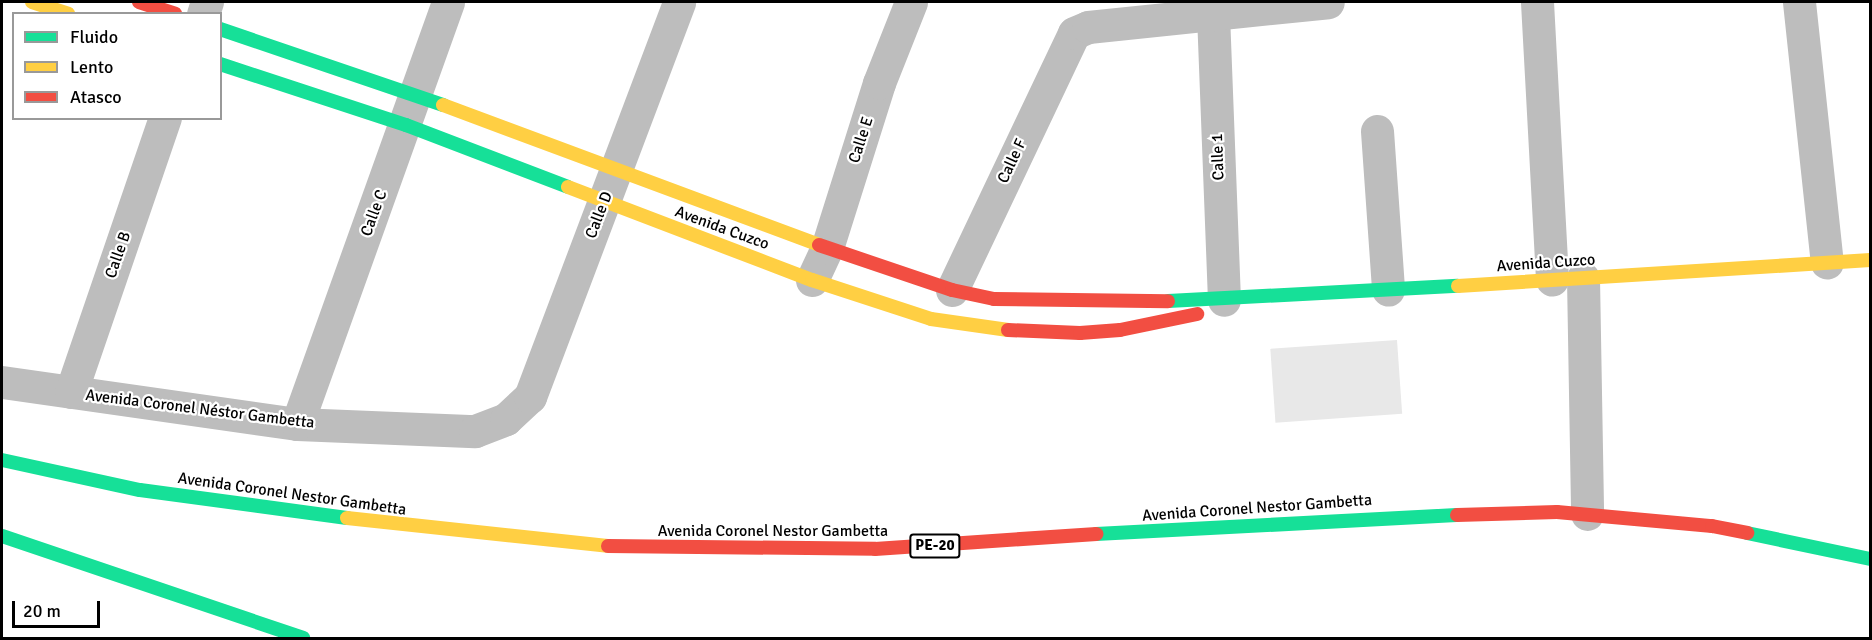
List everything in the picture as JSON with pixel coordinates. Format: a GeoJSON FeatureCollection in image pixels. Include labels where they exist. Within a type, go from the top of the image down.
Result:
{"type":"FeatureCollection","features":[{"type":"Feature","properties":{"kind":"main road"},"geometry":{"type":"LineString","coordinates":[[32,2],[62,12]]}},
{"type":"Feature","properties":{"kind":"main road"},"geometry":{"type":"LineString","coordinates":[[139,2],[169,12]]}},
{"type":"Feature","properties":{"kind":"main road","name":"Avenida Cuzco"},"geometry":{"type":"LineString","coordinates":[[222,30],[411,110],[609,187],[812,280],[932,319],[1038,333],[1080,333],[1153,324],[1193,316],[1224,300]]}},
{"type":"Feature","properties":{"kind":"main road","name":"Avenida Cuzco"},"geometry":{"type":"LineString","coordinates":[[222,64],[411,110],[609,187],[827,248],[952,290],[1023,301],[1224,300],[1870,260]]}},
{"type":"Feature","properties":{"kind":"main road","name":"Avenida Coronel Nestor Gambetta"},"geometry":{"type":"LineString","coordinates":[[2,460],[140,490],[256,508],[596,546],[875,549],[1343,518],[1500,512],[1587,514],[1712,526],[1870,559]]}},
{"type":"Feature","properties":{"kind":"main road"},"geometry":{"type":"LineString","coordinates":[[2,536],[303,639]]}},
{"type":"Feature","properties":{"kind":"street","name":"Calle C"},"geometry":{"type":"LineString","coordinates":[[297,424],[448,2]]}},
{"type":"Feature","properties":{"kind":"street","name":"Calle D"},"geometry":{"type":"LineString","coordinates":[[506,419],[530,397],[679,2]]}},
{"type":"Feature","properties":{"kind":"street","name":"Calle E"},"geometry":{"type":"LineString","coordinates":[[812,280],[827,248],[879,83],[911,2]]}},
{"type":"Feature","properties":{"kind":"street"},"geometry":{"type":"LineString","coordinates":[[1213,14],[1328,2]]}},
{"type":"Feature","properties":{"kind":"street"},"geometry":{"type":"LineString","coordinates":[[1537,2],[1568,279],[1587,514]]}},
{"type":"Feature","properties":{"kind":"street"},"geometry":{"type":"LineString","coordinates":[[1799,2],[1827,263]]}},
{"type":"Feature","properties":{"kind":"street","name":"Calle F"},"geometry":{"type":"LineString","coordinates":[[952,290],[1074,33],[1089,27],[1213,14]]}},
{"type":"Feature","properties":{"kind":"street","name":"Calle 1"},"geometry":{"type":"LineString","coordinates":[[1213,14],[1224,300]]}},
{"type":"Feature","properties":{"kind":"street","name":"Calle B"},"geometry":{"type":"LineString","coordinates":[[70,392],[164,120]]}},
{"type":"Feature","properties":{"kind":"street"},"geometry":{"type":"LineString","coordinates":[[1377,131],[1388,290]]}},
{"type":"Feature","properties":{"kind":"street","name":"Avenida Coronel Néstor Gambetta"},"geometry":{"type":"LineString","coordinates":[[2,382],[297,424],[475,431],[506,419]]}},
{"type":"Feature","properties":{"kind":"shaded area"},"geometry":{"type":"Polygon","coordinates":[[[1397,340],[1402,414],[1275,423],[1270,349],[1397,340]]]}},
{"type":"Feature","properties":{"kind":"traffic: fast"},"geometry":{"type":"LineString","coordinates":[[222,30],[443,105]]}},
{"type":"Feature","properties":{"kind":"traffic: fast"},"geometry":{"type":"LineString","coordinates":[[222,65],[406,125],[568,187]]}},
{"type":"Feature","properties":{"kind":"traffic: fast"},"geometry":{"type":"LineString","coordinates":[[1168,301],[1458,286]]}},
{"type":"Feature","properties":{"kind":"traffic: fast"},"geometry":{"type":"LineString","coordinates":[[2,460],[140,490],[347,518]]}},
{"type":"Feature","properties":{"kind":"traffic: fast"},"geometry":{"type":"LineString","coordinates":[[1096,534],[1457,515]]}},
{"type":"Feature","properties":{"kind":"traffic: fast"},"geometry":{"type":"LineString","coordinates":[[1747,533],[1870,559]]}},
{"type":"Feature","properties":{"kind":"traffic: fast"},"geometry":{"type":"LineString","coordinates":[[2,536],[303,638]]}},
{"type":"Feature","properties":{"kind":"traffic: slow"},"geometry":{"type":"LineString","coordinates":[[32,2],[62,12]]}},
{"type":"Feature","properties":{"kind":"traffic: slow"},"geometry":{"type":"LineString","coordinates":[[443,105],[819,245]]}},
{"type":"Feature","properties":{"kind":"traffic: slow"},"geometry":{"type":"LineString","coordinates":[[568,187],[812,280],[931,319],[1008,330]]}},
{"type":"Feature","properties":{"kind":"traffic: slow"},"geometry":{"type":"LineString","coordinates":[[1458,286],[1870,260]]}},
{"type":"Feature","properties":{"kind":"traffic: slow"},"geometry":{"type":"LineString","coordinates":[[347,518],[608,546]]}},
{"type":"Feature","properties":{"kind":"traffic: jam"},"geometry":{"type":"LineString","coordinates":[[139,2],[169,12]]}},
{"type":"Feature","properties":{"kind":"traffic: jam"},"geometry":{"type":"LineString","coordinates":[[819,245],[952,290],[994,299],[1168,301]]}},
{"type":"Feature","properties":{"kind":"traffic: jam"},"geometry":{"type":"LineString","coordinates":[[1008,330],[1080,333],[1120,330],[1197,314]]}},
{"type":"Feature","properties":{"kind":"traffic: jam"},"geometry":{"type":"LineString","coordinates":[[1457,515],[1557,512],[1712,526],[1747,533]]}},
{"type":"Feature","properties":{"kind":"traffic: jam"},"geometry":{"type":"LineString","coordinates":[[608,546],[875,549],[1096,534]]}}]}
